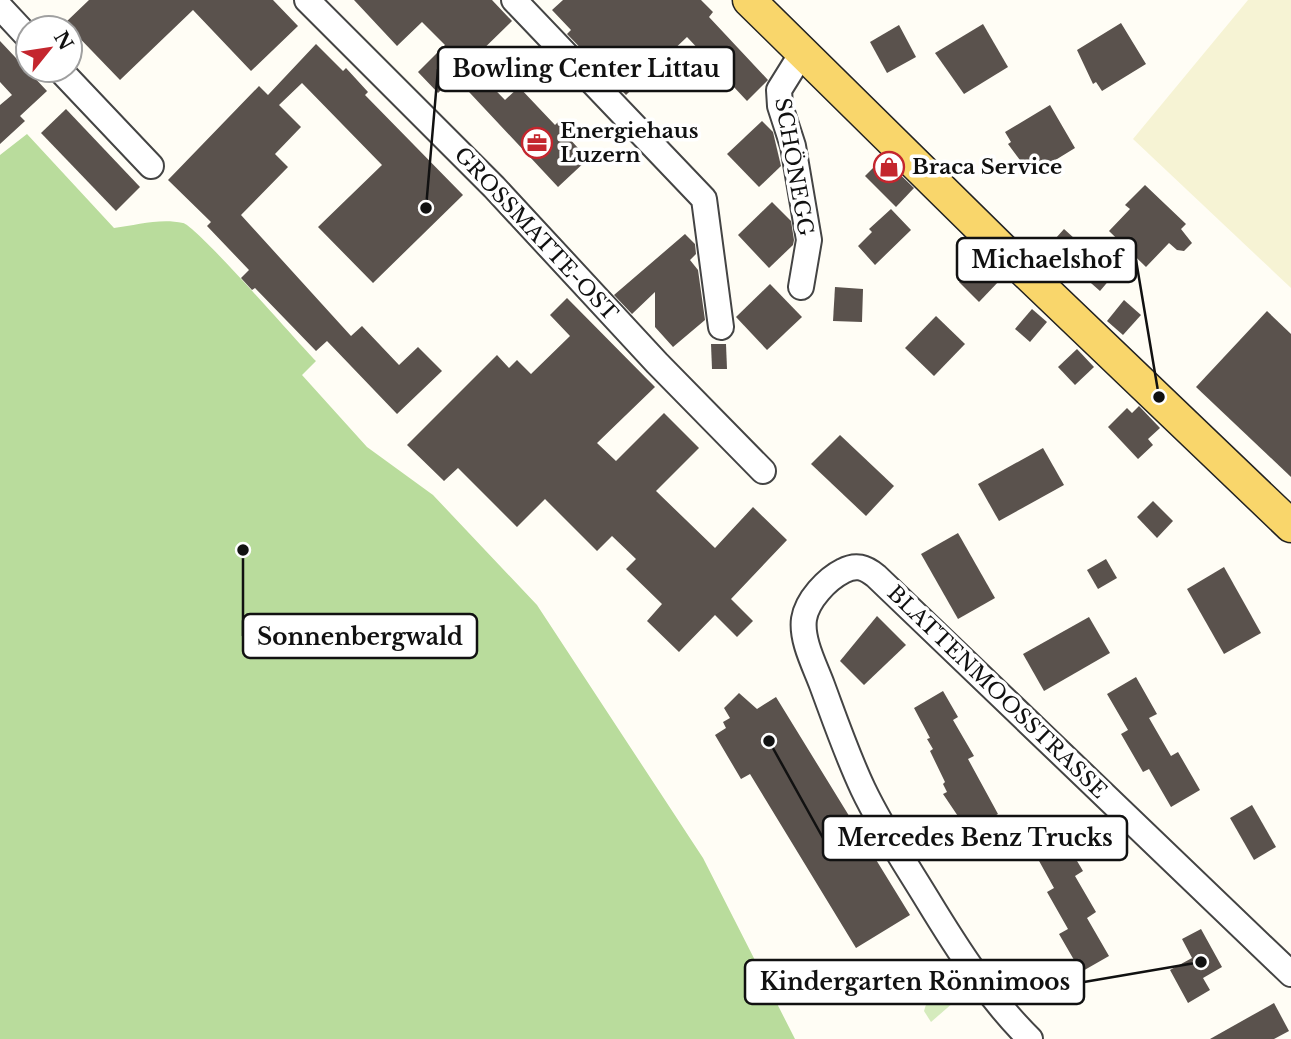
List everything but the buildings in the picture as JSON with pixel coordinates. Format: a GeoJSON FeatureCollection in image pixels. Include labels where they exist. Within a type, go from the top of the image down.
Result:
{"type":"FeatureCollection","features":[{"type":"Feature","properties":{"kind":"main road"},"geometry":{"type":"LineString","coordinates":[[749,0],[1291,526]]}},
{"type":"Feature","properties":{"kind":"street","name":"GROSSMATTE-OST"},"geometry":{"type":"LineString","coordinates":[[307,0],[495,187],[656,363],[762,471]]}},
{"type":"Feature","properties":{"kind":"street"},"geometry":{"type":"LineString","coordinates":[[514,0],[704,199],[721,327]]}},
{"type":"Feature","properties":{"kind":"street"},"geometry":{"type":"LineString","coordinates":[[0,8],[14,22]]}},
{"type":"Feature","properties":{"kind":"street","name":"SCHÖNEGG"},"geometry":{"type":"LineString","coordinates":[[800,287],[809,240],[793,146],[780,106],[779,90],[802,53]]}},
{"type":"Feature","properties":{"kind":"street"},"geometry":{"type":"LineString","coordinates":[[73,84],[151,166]]}},
{"type":"Feature","properties":{"kind":"street","name":"BLATTENMOOSSTRASSE"},"geometry":{"type":"LineString","coordinates":[[1030,1039],[999,1008],[966,963],[875,812],[840,736],[810,651],[804,618],[809,605],[821,589],[834,576],[850,568],[861,567],[876,576],[1291,974]]}},
{"type":"Feature","properties":{"kind":"shaded area"},"geometry":{"type":"Polygon","coordinates":[[[1248,0],[1291,0],[1291,288],[1133,139],[1248,0]]]}},
{"type":"Feature","properties":{"kind":"green space"},"geometry":{"type":"Polygon","coordinates":[[[27,134],[114,228],[166,221],[183,223],[192,229],[316,361],[302,375],[367,447],[433,495],[537,605],[703,858],[795,1039],[0,1039],[0,155],[27,134]]]}},
{"type":"Feature","properties":{"kind":"green space"},"geometry":{"type":"Polygon","coordinates":[[[931,989],[954,1002],[931,1022],[924,1011],[931,989]]]}},
{"type":"Feature","properties":{"kind":"place","name":"Energiehaus Luzern"},"geometry":{"type":"Point","coordinates":[537,143]}},
{"type":"Feature","properties":{"kind":"place","name":"Braca Service"},"geometry":{"type":"Point","coordinates":[889,167]}},
{"type":"Feature","properties":{"kind":"place","name":"Bowling Center Littau"},"geometry":{"type":"Point","coordinates":[426,208]}},
{"type":"Feature","properties":{"kind":"place","name":"Michaelshof"},"geometry":{"type":"Point","coordinates":[1159,397]}},
{"type":"Feature","properties":{"kind":"place","name":"Sonnenbergwald"},"geometry":{"type":"Point","coordinates":[243,550]}},
{"type":"Feature","properties":{"kind":"place","name":"Mercedes Benz Trucks"},"geometry":{"type":"Point","coordinates":[769,741]}},
{"type":"Feature","properties":{"kind":"place","name":"Kindergarten Rönnimoos"},"geometry":{"type":"Point","coordinates":[1201,962]}}]}
